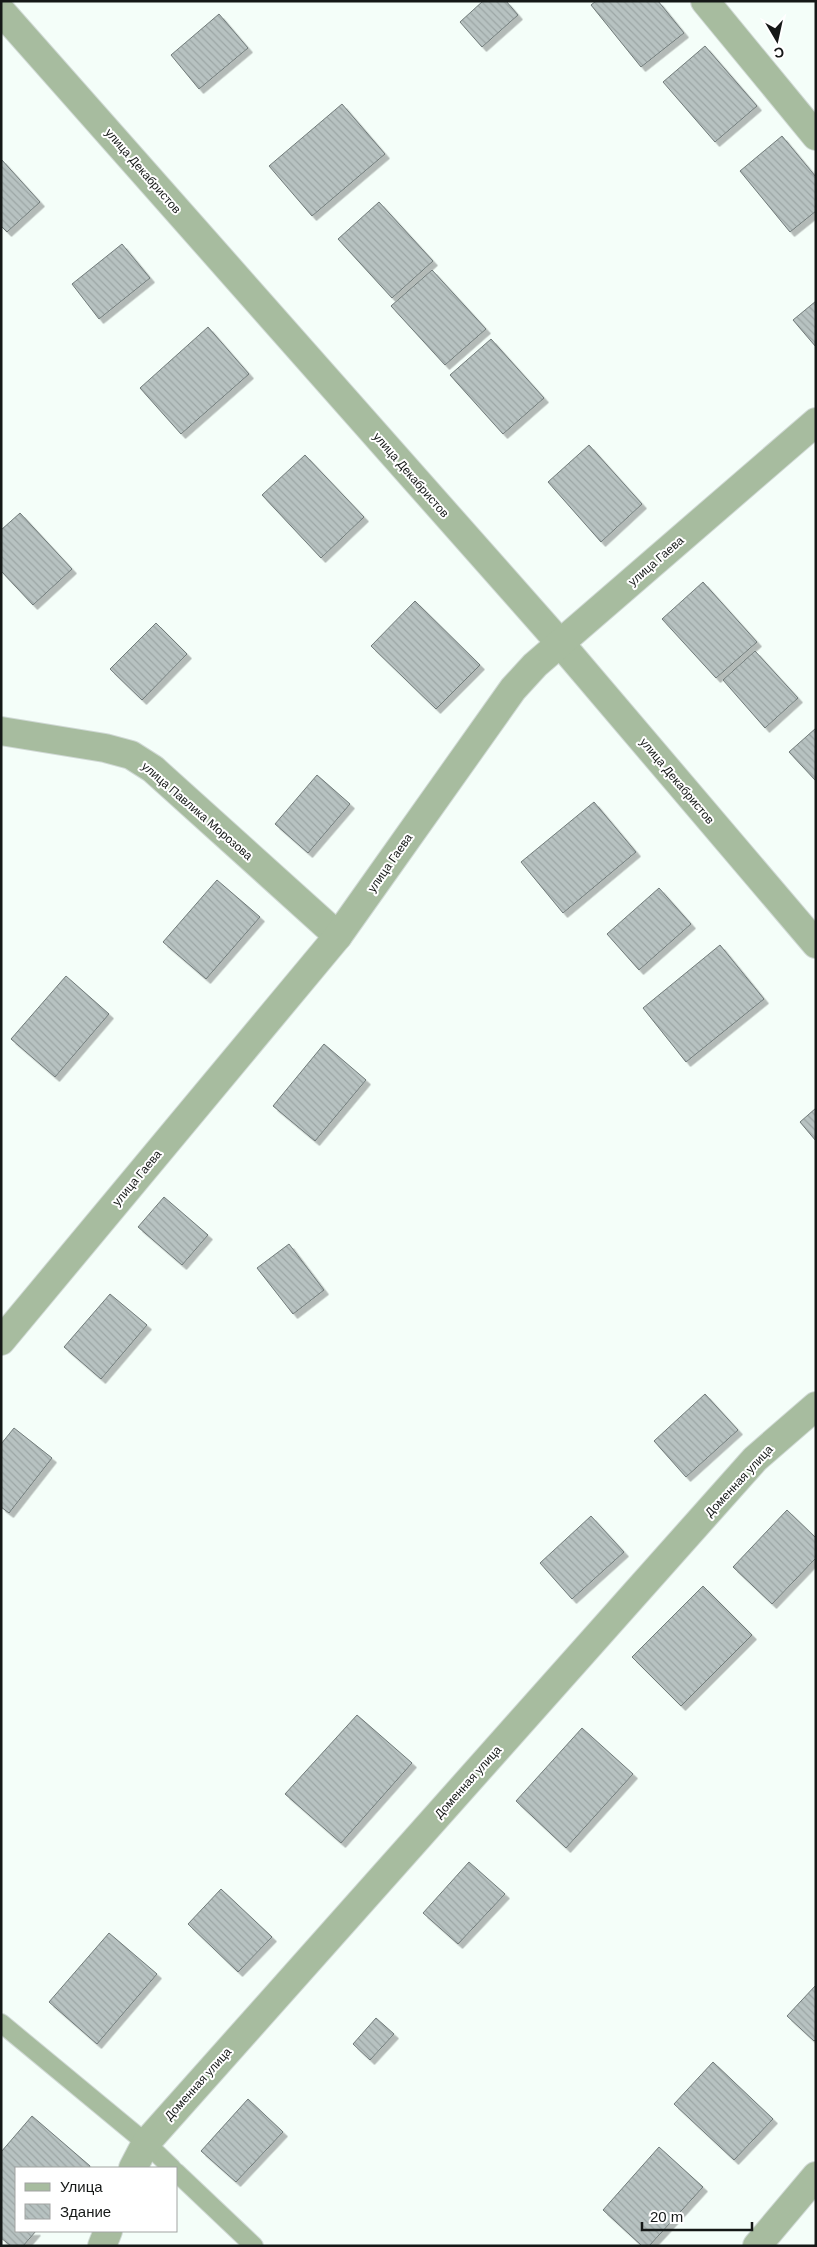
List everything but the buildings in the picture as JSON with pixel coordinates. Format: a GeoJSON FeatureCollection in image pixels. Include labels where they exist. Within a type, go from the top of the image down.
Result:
{"type":"FeatureCollection","features":[{"type":"Feature","properties":{"kind":"street"},"geometry":{"type":"LineString","coordinates":[[705,1],[816,136]]}},
{"type":"Feature","properties":{"kind":"street","name":"улица Декабристов"},"geometry":{"type":"LineString","coordinates":[[1,11],[560,643],[816,944]]}},
{"type":"Feature","properties":{"kind":"street","name":"улица Гаева"},"geometry":{"type":"LineString","coordinates":[[1,1341],[338,936],[513,689],[535,665],[816,422]]}},
{"type":"Feature","properties":{"kind":"street","name":"улица Павлика Морозова"},"geometry":{"type":"LineString","coordinates":[[1,731],[105,748],[131,755],[153,769],[338,936]]}},
{"type":"Feature","properties":{"kind":"street","name":"Доменная улица"},"geometry":{"type":"LineString","coordinates":[[134,2167],[146,2143],[756,1459],[816,1406]]}},
{"type":"Feature","properties":{"kind":"street"},"geometry":{"type":"LineString","coordinates":[[757,2246],[816,2176]]}},
{"type":"Feature","properties":{"kind":"street"},"geometry":{"type":"LineString","coordinates":[[102,2246],[108,2232]]}},
{"type":"Feature","properties":{"kind":"lane"},"geometry":{"type":"LineString","coordinates":[[1,2023],[146,2143],[171,2167]]}},
{"type":"Feature","properties":{"kind":"lane"},"geometry":{"type":"LineString","coordinates":[[178,2174],[254,2246]]}}]}
